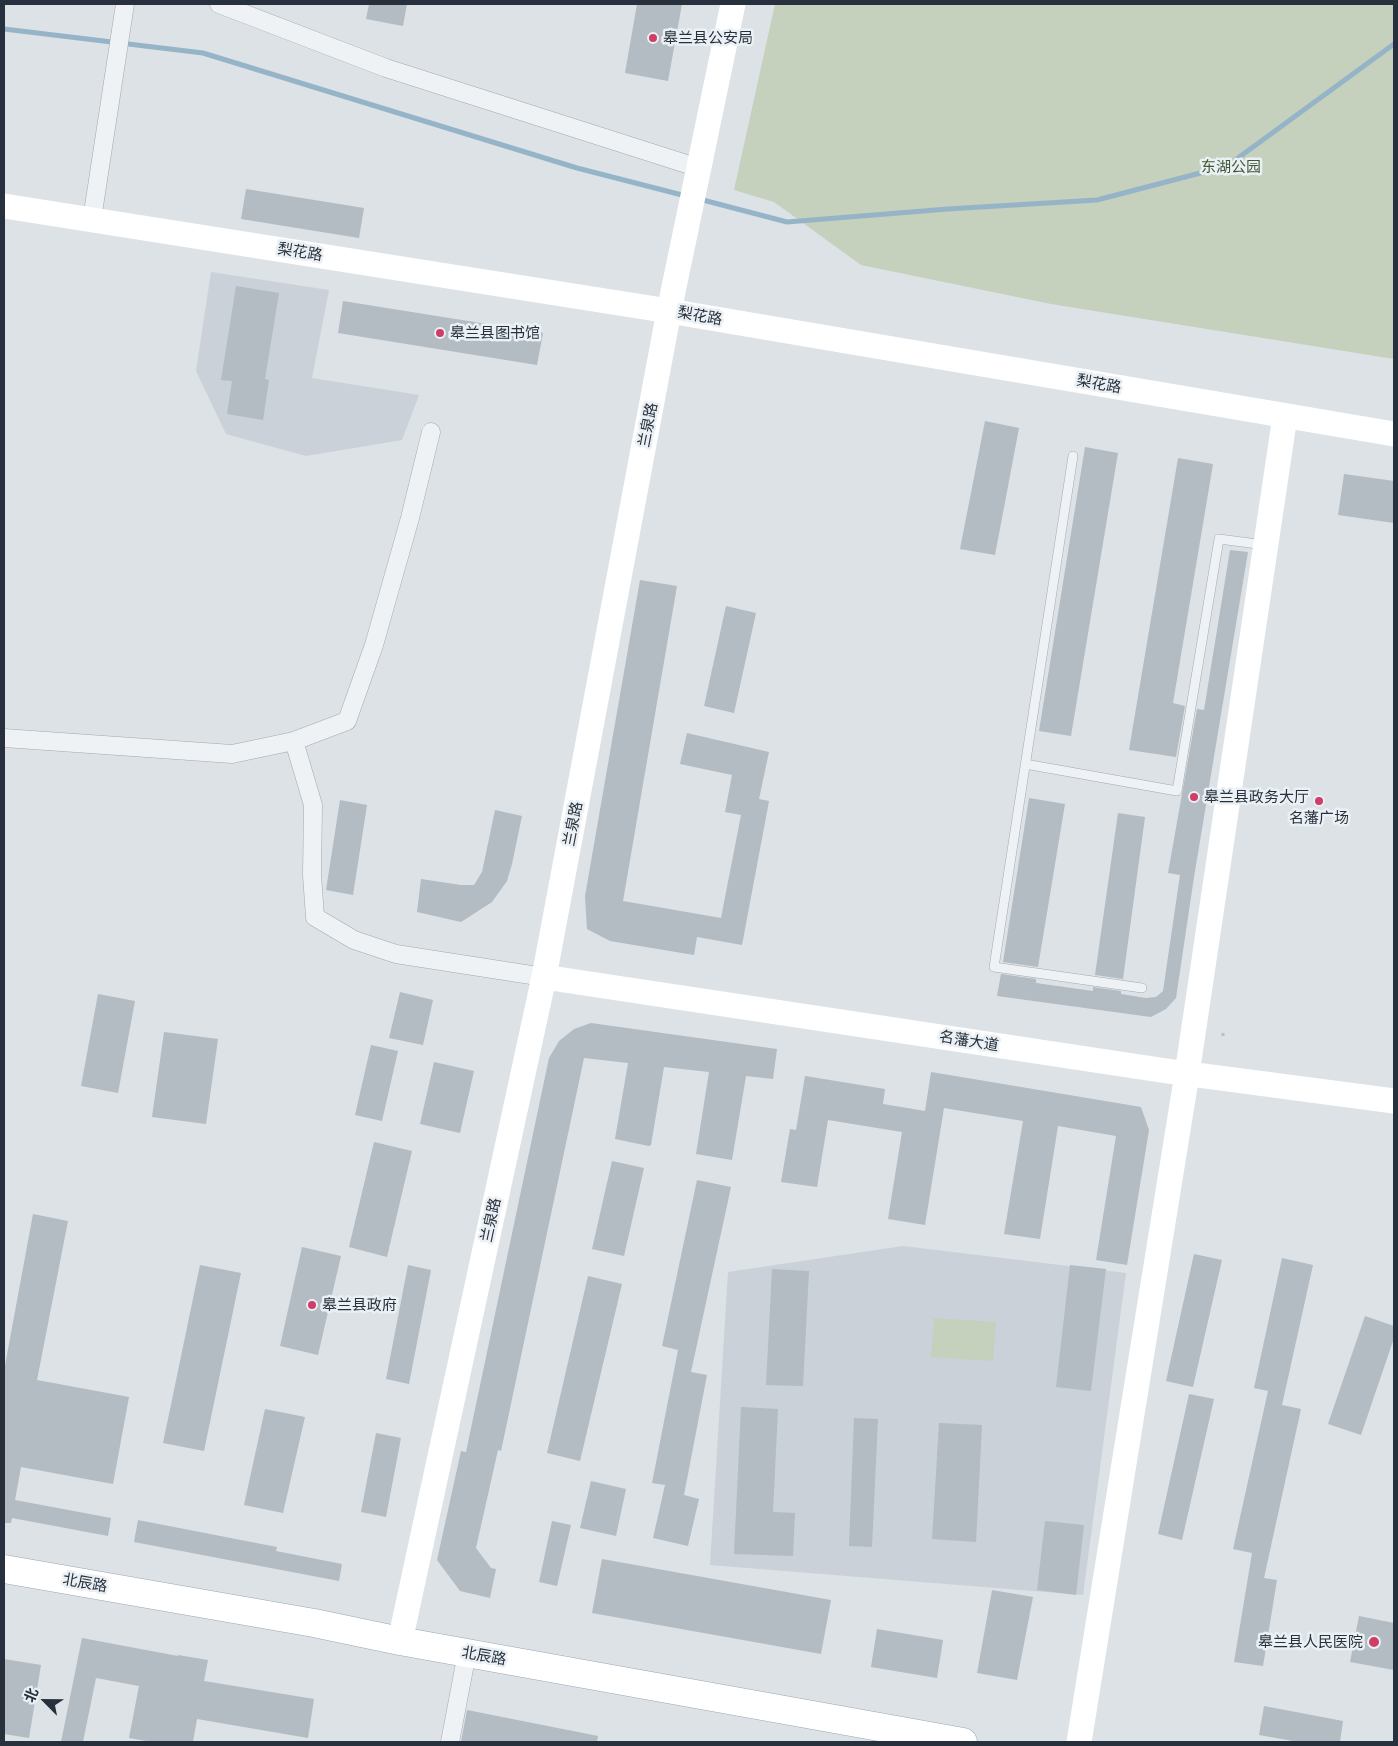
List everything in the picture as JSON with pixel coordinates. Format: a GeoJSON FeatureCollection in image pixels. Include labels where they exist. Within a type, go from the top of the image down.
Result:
{"type":"FeatureCollection","features":[{"type":"Feature","properties":{"kind":"main road","name":"北辰路"},"geometry":{"type":"LineString","coordinates":[[4,1569],[314,1623],[400,1641],[947,1740]]}},
{"type":"Feature","properties":{"kind":"street"},"geometry":{"type":"LineString","coordinates":[[92,219],[125,4]]}},
{"type":"Feature","properties":{"kind":"street"},"geometry":{"type":"LineString","coordinates":[[219,4],[386,68],[697,175]]}},
{"type":"Feature","properties":{"kind":"street","name":"兰泉路"},"geometry":{"type":"LineString","coordinates":[[400,1641],[544,977],[669,311],[733,4]]}},
{"type":"Feature","properties":{"kind":"street","name":"梨花路"},"geometry":{"type":"LineString","coordinates":[[4,206],[669,311],[1394,434]]}},
{"type":"Feature","properties":{"kind":"street"},"geometry":{"type":"LineString","coordinates":[[1079,1742],[1186,1074],[1285,416]]}},
{"type":"Feature","properties":{"kind":"street"},"geometry":{"type":"LineString","coordinates":[[4,738],[232,754],[294,741],[347,721],[374,645],[410,518],[431,432]]}},
{"type":"Feature","properties":{"kind":"street"},"geometry":{"type":"LineString","coordinates":[[294,741],[313,805],[312,875],[315,917],[354,940],[396,954],[544,977]]}},
{"type":"Feature","properties":{"kind":"street","name":"名藩大道"},"geometry":{"type":"LineString","coordinates":[[544,977],[1186,1074],[1394,1101]]}},
{"type":"Feature","properties":{"kind":"street"},"geometry":{"type":"LineString","coordinates":[[450,1742],[466,1653]]}},
{"type":"Feature","properties":{"kind":"lane"},"geometry":{"type":"LineString","coordinates":[[1073,456],[994,967],[1142,988]]}},
{"type":"Feature","properties":{"kind":"lane"},"geometry":{"type":"LineString","coordinates":[[1024,764],[1177,791],[1219,539],[1266,545]]}},
{"type":"Feature","properties":{"kind":"shaded area"},"geometry":{"type":"Polygon","coordinates":[[[211,272],[329,290],[312,378],[419,395],[402,440],[306,456],[226,434],[196,371],[211,272]]]}},
{"type":"Feature","properties":{"kind":"shaded area"},"geometry":{"type":"Polygon","coordinates":[[[903,1246],[1126,1273],[1083,1595],[710,1565],[728,1272],[903,1246]]]}},
{"type":"Feature","properties":{"kind":"green space","name":"东湖公园"},"geometry":{"type":"Polygon","coordinates":[[[775,4],[1394,4],[1394,359],[1051,304],[861,265],[774,202],[734,190],[775,4]]]}},
{"type":"Feature","properties":{"kind":"green space"},"geometry":{"type":"Polygon","coordinates":[[[934,1318],[996,1322],[993,1361],[931,1357],[934,1318]]]}},
{"type":"Feature","properties":{"kind":"building"},"geometry":{"type":"Polygon","coordinates":[[[369,4],[407,4],[403,26],[366,19],[369,4]]]}},
{"type":"Feature","properties":{"kind":"building","name":"皋兰县公安局"},"geometry":{"type":"Polygon","coordinates":[[[637,4],[682,4],[668,81],[625,73],[637,4]]]}},
{"type":"Feature","properties":{"kind":"building"},"geometry":{"type":"Polygon","coordinates":[[[246,189],[364,208],[359,238],[241,219],[246,189]]]}},
{"type":"Feature","properties":{"kind":"building"},"geometry":{"type":"Polygon","coordinates":[[[236,286],[279,293],[265,379],[269,380],[263,420],[227,414],[232,381],[221,380],[236,286]]]}},
{"type":"Feature","properties":{"kind":"building","name":"皋兰县图书馆"},"geometry":{"type":"Polygon","coordinates":[[[343,301],[543,333],[537,365],[338,333],[343,301]]]}},
{"type":"Feature","properties":{"kind":"building"},"geometry":{"type":"Polygon","coordinates":[[[985,421],[1019,428],[995,555],[960,549],[985,421]]]}},
{"type":"Feature","properties":{"kind":"building"},"geometry":{"type":"Polygon","coordinates":[[[1085,447],[1118,453],[1071,736],[1039,731],[1085,447]]]}},
{"type":"Feature","properties":{"kind":"building"},"geometry":{"type":"Polygon","coordinates":[[[1178,458],[1213,464],[1173,703],[1185,706],[1176,757],[1129,750],[1178,458]]]}},
{"type":"Feature","properties":{"kind":"building"},"geometry":{"type":"Polygon","coordinates":[[[1344,474],[1394,481],[1394,523],[1338,515],[1344,474]]]}},
{"type":"Feature","properties":{"kind":"building"},"geometry":{"type":"Polygon","coordinates":[[[1230,550],[1248,552],[1194,877],[1176,998],[1166,1009],[1151,1017],[997,996],[1001,974],[1036,979],[1036,983],[1093,991],[1093,987],[1121,991],[1121,994],[1146,998],[1156,997],[1163,991],[1180,875],[1168,873],[1197,709],[1204,710],[1230,550]]]}},
{"type":"Feature","properties":{"kind":"building"},"geometry":{"type":"Polygon","coordinates":[[[640,580],[677,586],[623,901],[721,918],[741,815],[725,812],[732,775],[680,764],[687,733],[769,752],[759,799],[769,801],[742,945],[697,937],[694,955],[610,941],[587,929],[585,896],[640,580]]]}},
{"type":"Feature","properties":{"kind":"building"},"geometry":{"type":"Polygon","coordinates":[[[726,606],[756,613],[734,713],[704,706],[726,606]]]}},
{"type":"Feature","properties":{"kind":"building"},"geometry":{"type":"Polygon","coordinates":[[[1029,798],[1065,804],[1038,967],[1003,962],[1029,798]]]}},
{"type":"Feature","properties":{"kind":"building"},"geometry":{"type":"Polygon","coordinates":[[[340,800],[367,805],[353,895],[326,890],[340,800]]]}},
{"type":"Feature","properties":{"kind":"building"},"geometry":{"type":"Polygon","coordinates":[[[495,810],[522,816],[507,881],[492,902],[461,922],[417,912],[421,879],[474,885],[482,872],[495,810]]]}},
{"type":"Feature","properties":{"kind":"building"},"geometry":{"type":"Polygon","coordinates":[[[1118,813],[1145,817],[1123,979],[1095,975],[1118,813]]]}},
{"type":"Feature","properties":{"kind":"building"},"geometry":{"type":"Polygon","coordinates":[[[400,992],[433,1000],[423,1045],[389,1038],[400,992]]]}},
{"type":"Feature","properties":{"kind":"building"},"geometry":{"type":"Polygon","coordinates":[[[98,994],[135,1001],[118,1093],[81,1086],[98,994]]]}},
{"type":"Feature","properties":{"kind":"building"},"geometry":{"type":"Polygon","coordinates":[[[591,1023],[777,1049],[773,1079],[746,1076],[732,1160],[696,1154],[709,1072],[664,1067],[651,1145],[649,1146],[615,1139],[628,1063],[584,1058],[501,1451],[498,1450],[476,1548],[491,1568],[496,1569],[490,1598],[460,1591],[437,1560],[461,1451],[466,1452],[549,1058],[559,1041],[574,1029],[591,1023]]]}},
{"type":"Feature","properties":{"kind":"building"},"geometry":{"type":"Polygon","coordinates":[[[164,1032],[218,1039],[206,1124],[152,1117],[164,1032]]]}},
{"type":"Feature","properties":{"kind":"building"},"geometry":{"type":"Polygon","coordinates":[[[371,1045],[398,1051],[382,1121],[355,1115],[371,1045]]]}},
{"type":"Feature","properties":{"kind":"building"},"geometry":{"type":"Polygon","coordinates":[[[434,1062],[474,1071],[460,1133],[420,1124],[434,1062]]]}},
{"type":"Feature","properties":{"kind":"building"},"geometry":{"type":"Polygon","coordinates":[[[931,1072],[1141,1107],[1149,1130],[1127,1265],[1096,1260],[1116,1136],[1058,1126],[1040,1239],[1004,1234],[1023,1121],[944,1108],[925,1225],[888,1219],[902,1132],[828,1120],[817,1187],[781,1182],[790,1129],[796,1130],[805,1076],[885,1089],[883,1104],[925,1111],[931,1072]]]}},
{"type":"Feature","properties":{"kind":"building"},"geometry":{"type":"Polygon","coordinates":[[[374,1142],[412,1151],[387,1257],[349,1247],[374,1142]]]}},
{"type":"Feature","properties":{"kind":"building"},"geometry":{"type":"Polygon","coordinates":[[[612,1161],[644,1168],[624,1256],[592,1249],[612,1161]]]}},
{"type":"Feature","properties":{"kind":"building"},"geometry":{"type":"Polygon","coordinates":[[[697,1180],[731,1187],[691,1372],[707,1375],[684,1495],[699,1499],[688,1546],[653,1538],[665,1485],[652,1483],[678,1350],[662,1346],[697,1180]]]}},
{"type":"Feature","properties":{"kind":"building"},"geometry":{"type":"Polygon","coordinates":[[[33,1214],[68,1221],[37,1380],[129,1397],[113,1484],[21,1467],[15,1500],[111,1518],[108,1536],[12,1518],[11,1523],[4,1523],[4,1371],[33,1214]]]}},
{"type":"Feature","properties":{"kind":"building"},"geometry":{"type":"Polygon","coordinates":[[[302,1247],[341,1256],[318,1355],[280,1346],[302,1247]]]}},
{"type":"Feature","properties":{"kind":"building"},"geometry":{"type":"Polygon","coordinates":[[[1194,1254],[1222,1260],[1193,1387],[1166,1381],[1194,1254]]]}},
{"type":"Feature","properties":{"kind":"building"},"geometry":{"type":"Polygon","coordinates":[[[1282,1258],[1313,1265],[1282,1405],[1301,1409],[1264,1578],[1277,1580],[1263,1666],[1234,1662],[1252,1553],[1233,1549],[1268,1391],[1254,1388],[1282,1258]]]}},
{"type":"Feature","properties":{"kind":"building"},"geometry":{"type":"Polygon","coordinates":[[[200,1265],[241,1273],[204,1451],[163,1443],[200,1265]]]}},
{"type":"Feature","properties":{"kind":"building"},"geometry":{"type":"Polygon","coordinates":[[[408,1265],[431,1270],[409,1384],[386,1379],[408,1265]]]}},
{"type":"Feature","properties":{"kind":"building"},"geometry":{"type":"Polygon","coordinates":[[[1070,1265],[1106,1269],[1091,1391],[1056,1387],[1070,1265]]]}},
{"type":"Feature","properties":{"kind":"building"},"geometry":{"type":"Polygon","coordinates":[[[772,1269],[809,1271],[803,1386],[766,1385],[772,1269]]]}},
{"type":"Feature","properties":{"kind":"building"},"geometry":{"type":"Polygon","coordinates":[[[588,1276],[622,1284],[580,1461],[547,1453],[588,1276]]]}},
{"type":"Feature","properties":{"kind":"building"},"geometry":{"type":"Polygon","coordinates":[[[1365,1316],[1394,1326],[1394,1338],[1361,1435],[1328,1424],[1365,1316]]]}},
{"type":"Feature","properties":{"kind":"building"},"geometry":{"type":"Polygon","coordinates":[[[1189,1394],[1214,1399],[1182,1540],[1158,1534],[1189,1394]]]}},
{"type":"Feature","properties":{"kind":"building"},"geometry":{"type":"Polygon","coordinates":[[[741,1407],[778,1409],[773,1512],[795,1513],[793,1556],[734,1554],[741,1407]]]}},
{"type":"Feature","properties":{"kind":"building"},"geometry":{"type":"Polygon","coordinates":[[[265,1409],[305,1417],[283,1513],[244,1505],[265,1409]]]}},
{"type":"Feature","properties":{"kind":"building"},"geometry":{"type":"Polygon","coordinates":[[[854,1418],[878,1419],[872,1547],[849,1546],[854,1418]]]}},
{"type":"Feature","properties":{"kind":"building"},"geometry":{"type":"Polygon","coordinates":[[[939,1423],[982,1425],[976,1542],[932,1539],[939,1423]]]}},
{"type":"Feature","properties":{"kind":"building"},"geometry":{"type":"Polygon","coordinates":[[[376,1433],[401,1438],[386,1517],[361,1512],[376,1433]]]}},
{"type":"Feature","properties":{"kind":"building"},"geometry":{"type":"Polygon","coordinates":[[[591,1481],[626,1489],[616,1536],[580,1528],[591,1481]]]}},
{"type":"Feature","properties":{"kind":"building"},"geometry":{"type":"Polygon","coordinates":[[[138,1520],[277,1547],[276,1551],[342,1564],[339,1581],[134,1542],[138,1520]]]}},
{"type":"Feature","properties":{"kind":"building"},"geometry":{"type":"Polygon","coordinates":[[[552,1521],[571,1525],[557,1586],[539,1582],[552,1521]]]}},
{"type":"Feature","properties":{"kind":"building"},"geometry":{"type":"Polygon","coordinates":[[[1045,1521],[1084,1525],[1076,1595],[1037,1590],[1045,1521]]]}},
{"type":"Feature","properties":{"kind":"building"},"geometry":{"type":"Polygon","coordinates":[[[602,1559],[831,1600],[821,1654],[592,1613],[602,1559]]]}},
{"type":"Feature","properties":{"kind":"building"},"geometry":{"type":"Polygon","coordinates":[[[992,1590],[1033,1597],[1017,1680],[977,1673],[992,1590]]]}},
{"type":"Feature","properties":{"kind":"building","name":"皋兰县人民医院"},"geometry":{"type":"Polygon","coordinates":[[[1359,1616],[1394,1623],[1394,1670],[1350,1662],[1359,1616]]]}},
{"type":"Feature","properties":{"kind":"building"},"geometry":{"type":"Polygon","coordinates":[[[877,1629],[943,1640],[937,1678],[871,1667],[877,1629]]]}},
{"type":"Feature","properties":{"kind":"building"},"geometry":{"type":"Polygon","coordinates":[[[82,1638],[208,1660],[204,1681],[314,1699],[308,1738],[197,1719],[193,1742],[152,1742],[129,1738],[139,1686],[96,1678],[83,1742],[61,1742],[82,1638]]]}},
{"type":"Feature","properties":{"kind":"building"},"geometry":{"type":"Polygon","coordinates":[[[4,1659],[41,1665],[29,1738],[4,1734],[4,1659]]]}},
{"type":"Feature","properties":{"kind":"building"},"geometry":{"type":"Polygon","coordinates":[[[1264,1706],[1343,1721],[1340,1742],[1299,1742],[1259,1735],[1264,1706]]]}},
{"type":"Feature","properties":{"kind":"building"},"geometry":{"type":"Polygon","coordinates":[[[467,1710],[598,1736],[597,1742],[461,1742],[467,1710]]]}},
{"type":"Feature","properties":{"kind":"waterway"},"geometry":{"type":"LineString","coordinates":[[4,29],[203,53],[577,168],[686,196]]}},
{"type":"Feature","properties":{"kind":"waterway"},"geometry":{"type":"LineString","coordinates":[[699,199],[787,222],[948,209],[1097,200],[1227,166],[1394,44]]}},
{"type":"Feature","properties":{"kind":"place","name":"皋兰县公安局"},"geometry":{"type":"Point","coordinates":[653,38]}},
{"type":"Feature","properties":{"kind":"place","name":"皋兰县图书馆"},"geometry":{"type":"Point","coordinates":[440,333]}},
{"type":"Feature","properties":{"kind":"place","name":"皋兰县政务大厅"},"geometry":{"type":"Point","coordinates":[1194,797]}},
{"type":"Feature","properties":{"kind":"place","name":"名藩广场"},"geometry":{"type":"Point","coordinates":[1319,801]}},
{"type":"Feature","properties":{"kind":"place","name":"皋兰县政府"},"geometry":{"type":"Point","coordinates":[312,1305]}},
{"type":"Feature","properties":{"kind":"place","name":"皋兰县人民医院"},"geometry":{"type":"Point","coordinates":[1374,1642]}}]}
